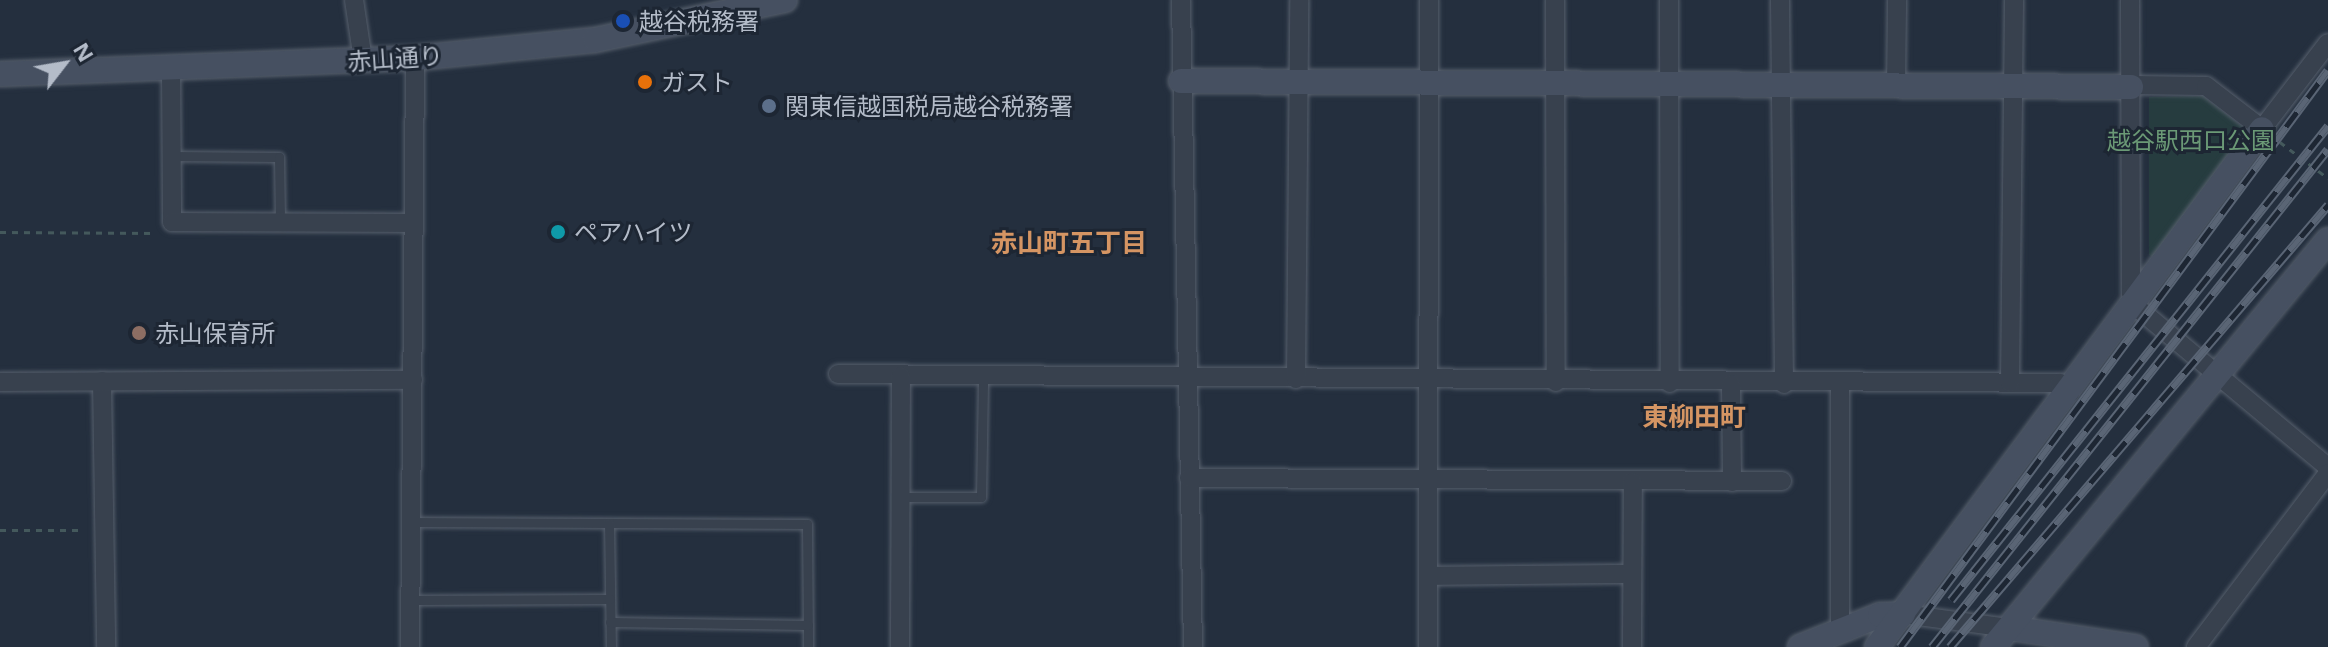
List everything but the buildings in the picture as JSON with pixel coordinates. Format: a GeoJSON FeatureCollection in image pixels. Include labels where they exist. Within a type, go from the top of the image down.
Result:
{"type":"FeatureCollection","features":[{"type":"Feature","properties":{"kind":"street"},"geometry":{"type":"LineString","coordinates":[[354,0],[363,60]]}},
{"type":"Feature","properties":{"kind":"street","name":"赤山通り"},"geometry":{"type":"LineString","coordinates":[[0,74],[415,58],[595,40],[785,0]]}},
{"type":"Feature","properties":{"kind":"street"},"geometry":{"type":"LineString","coordinates":[[1181,0],[1193,647]]}},
{"type":"Feature","properties":{"kind":"street"},"geometry":{"type":"LineString","coordinates":[[1296,379],[1299,0]]}},
{"type":"Feature","properties":{"kind":"street"},"geometry":{"type":"LineString","coordinates":[[1428,647],[1429,0]]}},
{"type":"Feature","properties":{"kind":"street"},"geometry":{"type":"LineString","coordinates":[[1555,0],[1556,382]]}},
{"type":"Feature","properties":{"kind":"street"},"geometry":{"type":"LineString","coordinates":[[1669,0],[1670,383]]}},
{"type":"Feature","properties":{"kind":"street"},"geometry":{"type":"LineString","coordinates":[[1780,0],[1784,384]]}},
{"type":"Feature","properties":{"kind":"street"},"geometry":{"type":"LineString","coordinates":[[1896,87],[1897,0]]}},
{"type":"Feature","properties":{"kind":"street"},"geometry":{"type":"LineString","coordinates":[[2010,383],[2014,0]]}},
{"type":"Feature","properties":{"kind":"street"},"geometry":{"type":"LineString","coordinates":[[2130,0],[2131,293],[2136,302],[2214,373],[2328,467]]}},
{"type":"Feature","properties":{"kind":"street"},"geometry":{"type":"LineString","coordinates":[[1877,647],[2070,393],[2328,43]]}},
{"type":"Feature","properties":{"kind":"street"},"geometry":{"type":"LineString","coordinates":[[410,647],[415,58]]}},
{"type":"Feature","properties":{"kind":"street"},"geometry":{"type":"LineString","coordinates":[[171,67],[172,222],[414,223]]}},
{"type":"Feature","properties":{"kind":"street"},"geometry":{"type":"LineString","coordinates":[[1181,81],[1896,87],[2206,86],[2262,129]]}},
{"type":"Feature","properties":{"kind":"street"},"geometry":{"type":"LineString","coordinates":[[1993,647],[2214,373],[2326,245]]}},
{"type":"Feature","properties":{"kind":"street"},"geometry":{"type":"LineString","coordinates":[[838,374],[1186,380],[2060,383],[2070,393]]}},
{"type":"Feature","properties":{"kind":"street"},"geometry":{"type":"LineString","coordinates":[[900,647],[901,376]]}},
{"type":"Feature","properties":{"kind":"street"},"geometry":{"type":"LineString","coordinates":[[0,382],[413,380]]}},
{"type":"Feature","properties":{"kind":"street"},"geometry":{"type":"LineString","coordinates":[[102,381],[106,647]]}},
{"type":"Feature","properties":{"kind":"street"},"geometry":{"type":"LineString","coordinates":[[1731,384],[1732,482]]}},
{"type":"Feature","properties":{"kind":"street"},"geometry":{"type":"LineString","coordinates":[[1840,384],[1840,632]]}},
{"type":"Feature","properties":{"kind":"street"},"geometry":{"type":"LineString","coordinates":[[2196,647],[2328,473]]}},
{"type":"Feature","properties":{"kind":"street"},"geometry":{"type":"LineString","coordinates":[[1189,478],[1782,481]]}},
{"type":"Feature","properties":{"kind":"street"},"geometry":{"type":"LineString","coordinates":[[1632,647],[1633,482]]}},
{"type":"Feature","properties":{"kind":"street"},"geometry":{"type":"LineString","coordinates":[[1429,576],[1632,574]]}},
{"type":"Feature","properties":{"kind":"street"},"geometry":{"type":"LineString","coordinates":[[1800,647],[1903,614],[2136,647]]}},
{"type":"Feature","properties":{"kind":"lane"},"geometry":{"type":"LineString","coordinates":[[171,156],[279,157],[280,222]]}},
{"type":"Feature","properties":{"kind":"lane"},"geometry":{"type":"LineString","coordinates":[[900,497],[981,497],[983,378]]}},
{"type":"Feature","properties":{"kind":"lane"},"geometry":{"type":"LineString","coordinates":[[413,522],[807,524],[808,647]]}},
{"type":"Feature","properties":{"kind":"lane"},"geometry":{"type":"LineString","coordinates":[[609,523],[611,647]]}},
{"type":"Feature","properties":{"kind":"lane"},"geometry":{"type":"LineString","coordinates":[[411,600],[610,599]]}},
{"type":"Feature","properties":{"kind":"lane"},"geometry":{"type":"LineString","coordinates":[[610,622],[808,625]]}},
{"type":"Feature","properties":{"kind":"path"},"geometry":{"type":"LineString","coordinates":[[2262,129],[2328,178]]}},
{"type":"Feature","properties":{"kind":"path"},"geometry":{"type":"LineString","coordinates":[[0,530],[104,530]]}},
{"type":"Feature","properties":{"kind":"green space","name":"越谷駅西口公園"},"geometry":{"type":"Polygon","coordinates":[[[2203,96],[2243,127],[2245,138],[2155,258],[2149,255],[2149,97],[2203,96]]]}},
{"type":"Feature","properties":{"kind":"railway"},"geometry":{"type":"LineString","coordinates":[[1900,647],[2328,70]]}},
{"type":"Feature","properties":{"kind":"railway"},"geometry":{"type":"LineString","coordinates":[[1951,600],[2328,126]]}},
{"type":"Feature","properties":{"kind":"railway"},"geometry":{"type":"LineString","coordinates":[[1932,647],[2328,149]]}},
{"type":"Feature","properties":{"kind":"railway"},"geometry":{"type":"LineString","coordinates":[[1950,647],[2328,205]]}},
{"type":"Feature","properties":{"kind":"place","name":"越谷税務署"},"geometry":{"type":"Point","coordinates":[623,21]}},
{"type":"Feature","properties":{"kind":"place","name":"ガスト"},"geometry":{"type":"Point","coordinates":[645,82]}},
{"type":"Feature","properties":{"kind":"place","name":"関東信越国税局越谷税務署"},"geometry":{"type":"Point","coordinates":[769,106]}},
{"type":"Feature","properties":{"kind":"place","name":"ペアハイツ"},"geometry":{"type":"Point","coordinates":[558,232]}},
{"type":"Feature","properties":{"kind":"place","name":"赤山保育所"},"geometry":{"type":"Point","coordinates":[139,333]}},
{"type":"Feature","properties":{"kind":"district","name":"赤山町五丁目"},"geometry":{"type":"Point","coordinates":[1069,243]}},
{"type":"Feature","properties":{"kind":"district","name":"東柳田町"},"geometry":{"type":"Point","coordinates":[1694,417]}}]}
